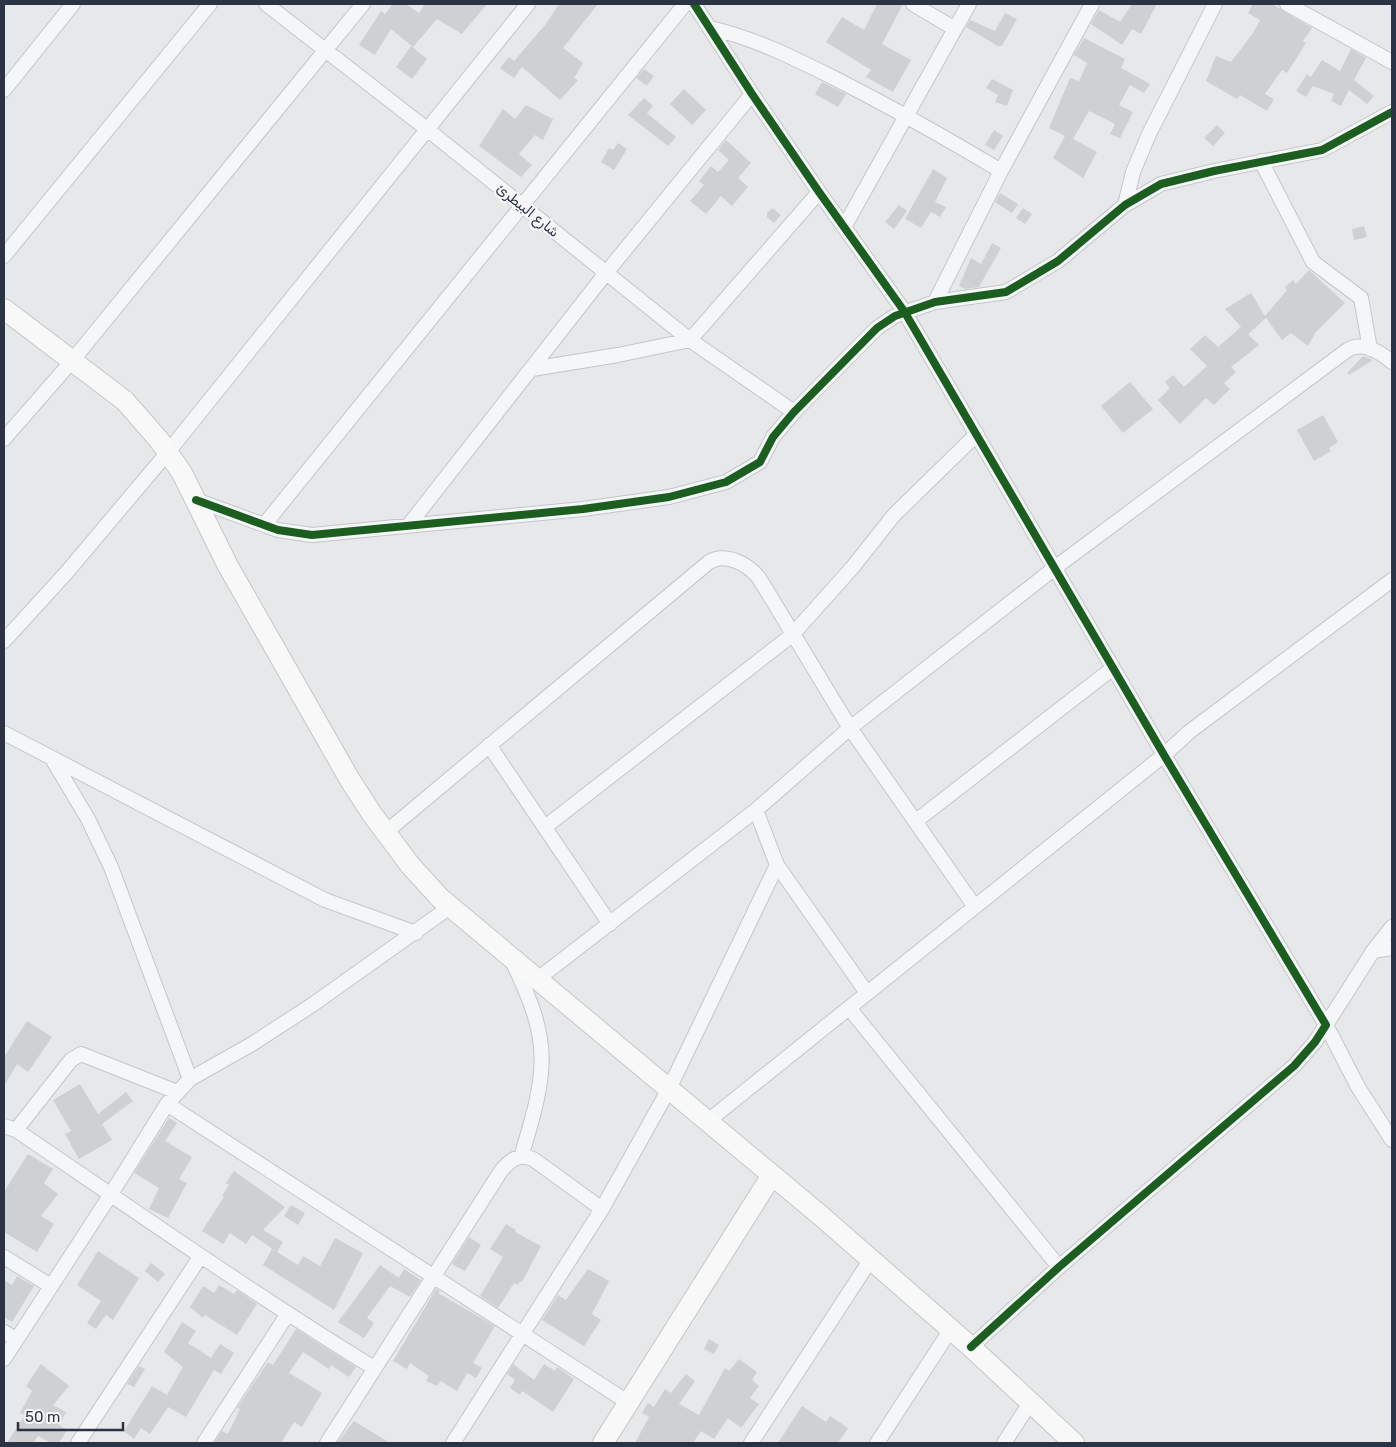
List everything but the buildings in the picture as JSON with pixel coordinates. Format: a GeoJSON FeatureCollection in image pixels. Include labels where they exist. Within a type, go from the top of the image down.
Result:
{"type":"FeatureCollection","features":[{"type":"Feature","properties":{"kind":"main road"},"geometry":{"type":"LineString","coordinates":[[4,309],[130,406],[149,426],[168,452],[196,500],[228,566],[264,627],[327,743],[386,832],[416,872],[450,907],[539,978],[871,1259],[971,1347],[1074,1443]]}},
{"type":"Feature","properties":{"kind":"main road"},"geometry":{"type":"LineString","coordinates":[[603,1443],[772,1175]]}},
{"type":"Feature","properties":{"kind":"street"},"geometry":{"type":"LineString","coordinates":[[4,90],[73,4]]}},
{"type":"Feature","properties":{"kind":"street"},"geometry":{"type":"LineString","coordinates":[[4,256],[210,4]]}},
{"type":"Feature","properties":{"kind":"street","name":"شارع البيطرئ"},"geometry":{"type":"LineString","coordinates":[[266,4],[428,130],[690,340],[794,412]]}},
{"type":"Feature","properties":{"kind":"street"},"geometry":{"type":"LineString","coordinates":[[4,439],[72,361],[363,4]]}},
{"type":"Feature","properties":{"kind":"street"},"geometry":{"type":"LineString","coordinates":[[4,641],[67,572],[168,452],[528,4]]}},
{"type":"Feature","properties":{"kind":"street"},"geometry":{"type":"LineString","coordinates":[[264,525],[685,4]]}},
{"type":"Feature","properties":{"kind":"street"},"geometry":{"type":"LineString","coordinates":[[694,4],[752,94],[819,192],[904,311],[1056,567],[1164,755],[1326,1024],[1358,1087],[1392,1137]]}},
{"type":"Feature","properties":{"kind":"street"},"geometry":{"type":"LineString","coordinates":[[913,4],[955,29]]}},
{"type":"Feature","properties":{"kind":"street"},"geometry":{"type":"LineString","coordinates":[[844,227],[908,116],[969,4]]}},
{"type":"Feature","properties":{"kind":"street"},"geometry":{"type":"LineString","coordinates":[[935,302],[1001,171],[1092,4]]}},
{"type":"Feature","properties":{"kind":"street"},"geometry":{"type":"LineString","coordinates":[[1125,205],[1133,172],[1149,134],[1215,4]]}},
{"type":"Feature","properties":{"kind":"street"},"geometry":{"type":"LineString","coordinates":[[1287,4],[1392,62]]}},
{"type":"Feature","properties":{"kind":"street"},"geometry":{"type":"LineString","coordinates":[[710,28],[777,50],[908,116],[1001,171]]}},
{"type":"Feature","properties":{"kind":"street"},"geometry":{"type":"LineString","coordinates":[[408,526],[606,273],[752,94]]}},
{"type":"Feature","properties":{"kind":"street"},"geometry":{"type":"LineString","coordinates":[[196,500],[288,533],[312,535],[592,508],[669,497],[717,485],[759,463],[774,437],[794,412],[877,328],[904,311],[935,302],[999,294],[1015,287],[1058,261],[1125,205],[1161,184],[1261,161],[1322,150],[1392,112]]}},
{"type":"Feature","properties":{"kind":"street"},"geometry":{"type":"LineString","coordinates":[[1261,161],[1314,262],[1361,298],[1370,349]]}},
{"type":"Feature","properties":{"kind":"street"},"geometry":{"type":"LineString","coordinates":[[532,369],[618,355],[690,340],[819,192]]}},
{"type":"Feature","properties":{"kind":"street"},"geometry":{"type":"LineString","coordinates":[[539,978],[756,810],[850,728],[1056,567],[1350,348],[1357,346],[1370,349],[1392,362]]}},
{"type":"Feature","properties":{"kind":"street"},"geometry":{"type":"LineString","coordinates":[[545,827],[792,635],[852,568],[894,514],[978,434]]}},
{"type":"Feature","properties":{"kind":"street"},"geometry":{"type":"LineString","coordinates":[[386,832],[715,559],[727,558],[752,570],[850,728],[975,907]]}},
{"type":"Feature","properties":{"kind":"street"},"geometry":{"type":"LineString","coordinates":[[708,1121],[1164,755],[1188,732],[1247,686],[1392,580]]}},
{"type":"Feature","properties":{"kind":"street"},"geometry":{"type":"LineString","coordinates":[[916,821],[1113,668]]}},
{"type":"Feature","properties":{"kind":"street"},"geometry":{"type":"LineString","coordinates":[[4,733],[54,761],[325,900],[416,933]]}},
{"type":"Feature","properties":{"kind":"street"},"geometry":{"type":"LineString","coordinates":[[490,745],[610,924]]}},
{"type":"Feature","properties":{"kind":"street"},"geometry":{"type":"LineString","coordinates":[[54,761],[88,819],[112,867],[190,1079]]}},
{"type":"Feature","properties":{"kind":"street"},"geometry":{"type":"LineString","coordinates":[[756,810],[777,865],[867,993]]}},
{"type":"Feature","properties":{"kind":"street"},"geometry":{"type":"LineString","coordinates":[[453,1443],[602,1209],[669,1089],[777,865]]}},
{"type":"Feature","properties":{"kind":"street"},"geometry":{"type":"LineString","coordinates":[[4,1359],[111,1194],[166,1104],[177,1092],[190,1079],[259,1039],[416,933],[450,907]]}},
{"type":"Feature","properties":{"kind":"street"},"geometry":{"type":"LineString","coordinates":[[971,1347],[1058,1266],[1294,1066],[1315,1042],[1373,951],[1392,927]]}},
{"type":"Feature","properties":{"kind":"street"},"geometry":{"type":"LineString","coordinates":[[1373,951],[1392,948]]}},
{"type":"Feature","properties":{"kind":"street"},"geometry":{"type":"LineString","coordinates":[[508,953],[532,1004],[543,1059],[541,1089],[521,1157]]}},
{"type":"Feature","properties":{"kind":"street"},"geometry":{"type":"LineString","coordinates":[[848,1008],[1058,1266]]}},
{"type":"Feature","properties":{"kind":"street"},"geometry":{"type":"LineString","coordinates":[[177,1092],[81,1054],[71,1060],[10,1128],[111,1194],[287,1315],[374,1368]]}},
{"type":"Feature","properties":{"kind":"street"},"geometry":{"type":"LineString","coordinates":[[166,1104],[628,1403]]}},
{"type":"Feature","properties":{"kind":"street"},"geometry":{"type":"LineString","coordinates":[[327,1443],[432,1276],[501,1171],[514,1159],[521,1157],[536,1161],[602,1209]]}},
{"type":"Feature","properties":{"kind":"street"},"geometry":{"type":"LineString","coordinates":[[4,1257],[51,1286]]}},
{"type":"Feature","properties":{"kind":"street"},"geometry":{"type":"LineString","coordinates":[[78,1443],[200,1257]]}},
{"type":"Feature","properties":{"kind":"street"},"geometry":{"type":"LineString","coordinates":[[752,1443],[871,1259]]}},
{"type":"Feature","properties":{"kind":"street"},"geometry":{"type":"LineString","coordinates":[[204,1443],[287,1315]]}},
{"type":"Feature","properties":{"kind":"street"},"geometry":{"type":"LineString","coordinates":[[877,1443],[951,1329]]}},
{"type":"Feature","properties":{"kind":"street"},"geometry":{"type":"LineString","coordinates":[[4,1332],[16,1339]]}},
{"type":"Feature","properties":{"kind":"street"},"geometry":{"type":"LineString","coordinates":[[1004,1443],[1030,1403]]}},
{"type":"Feature","properties":{"kind":"cycle path"},"geometry":{"type":"LineString","coordinates":[[694,4],[752,94],[819,192],[904,311],[1164,755],[1326,1025],[1315,1042],[1294,1066],[1059,1267],[971,1347]]}},
{"type":"Feature","properties":{"kind":"cycle path"},"geometry":{"type":"LineString","coordinates":[[196,500],[278,530],[312,535],[583,509],[669,497],[726,482],[760,462],[773,437],[794,412],[877,328],[895,316],[935,302],[1006,292],[1058,261],[1125,205],[1161,184],[1214,171],[1322,150],[1392,112]]}}]}
